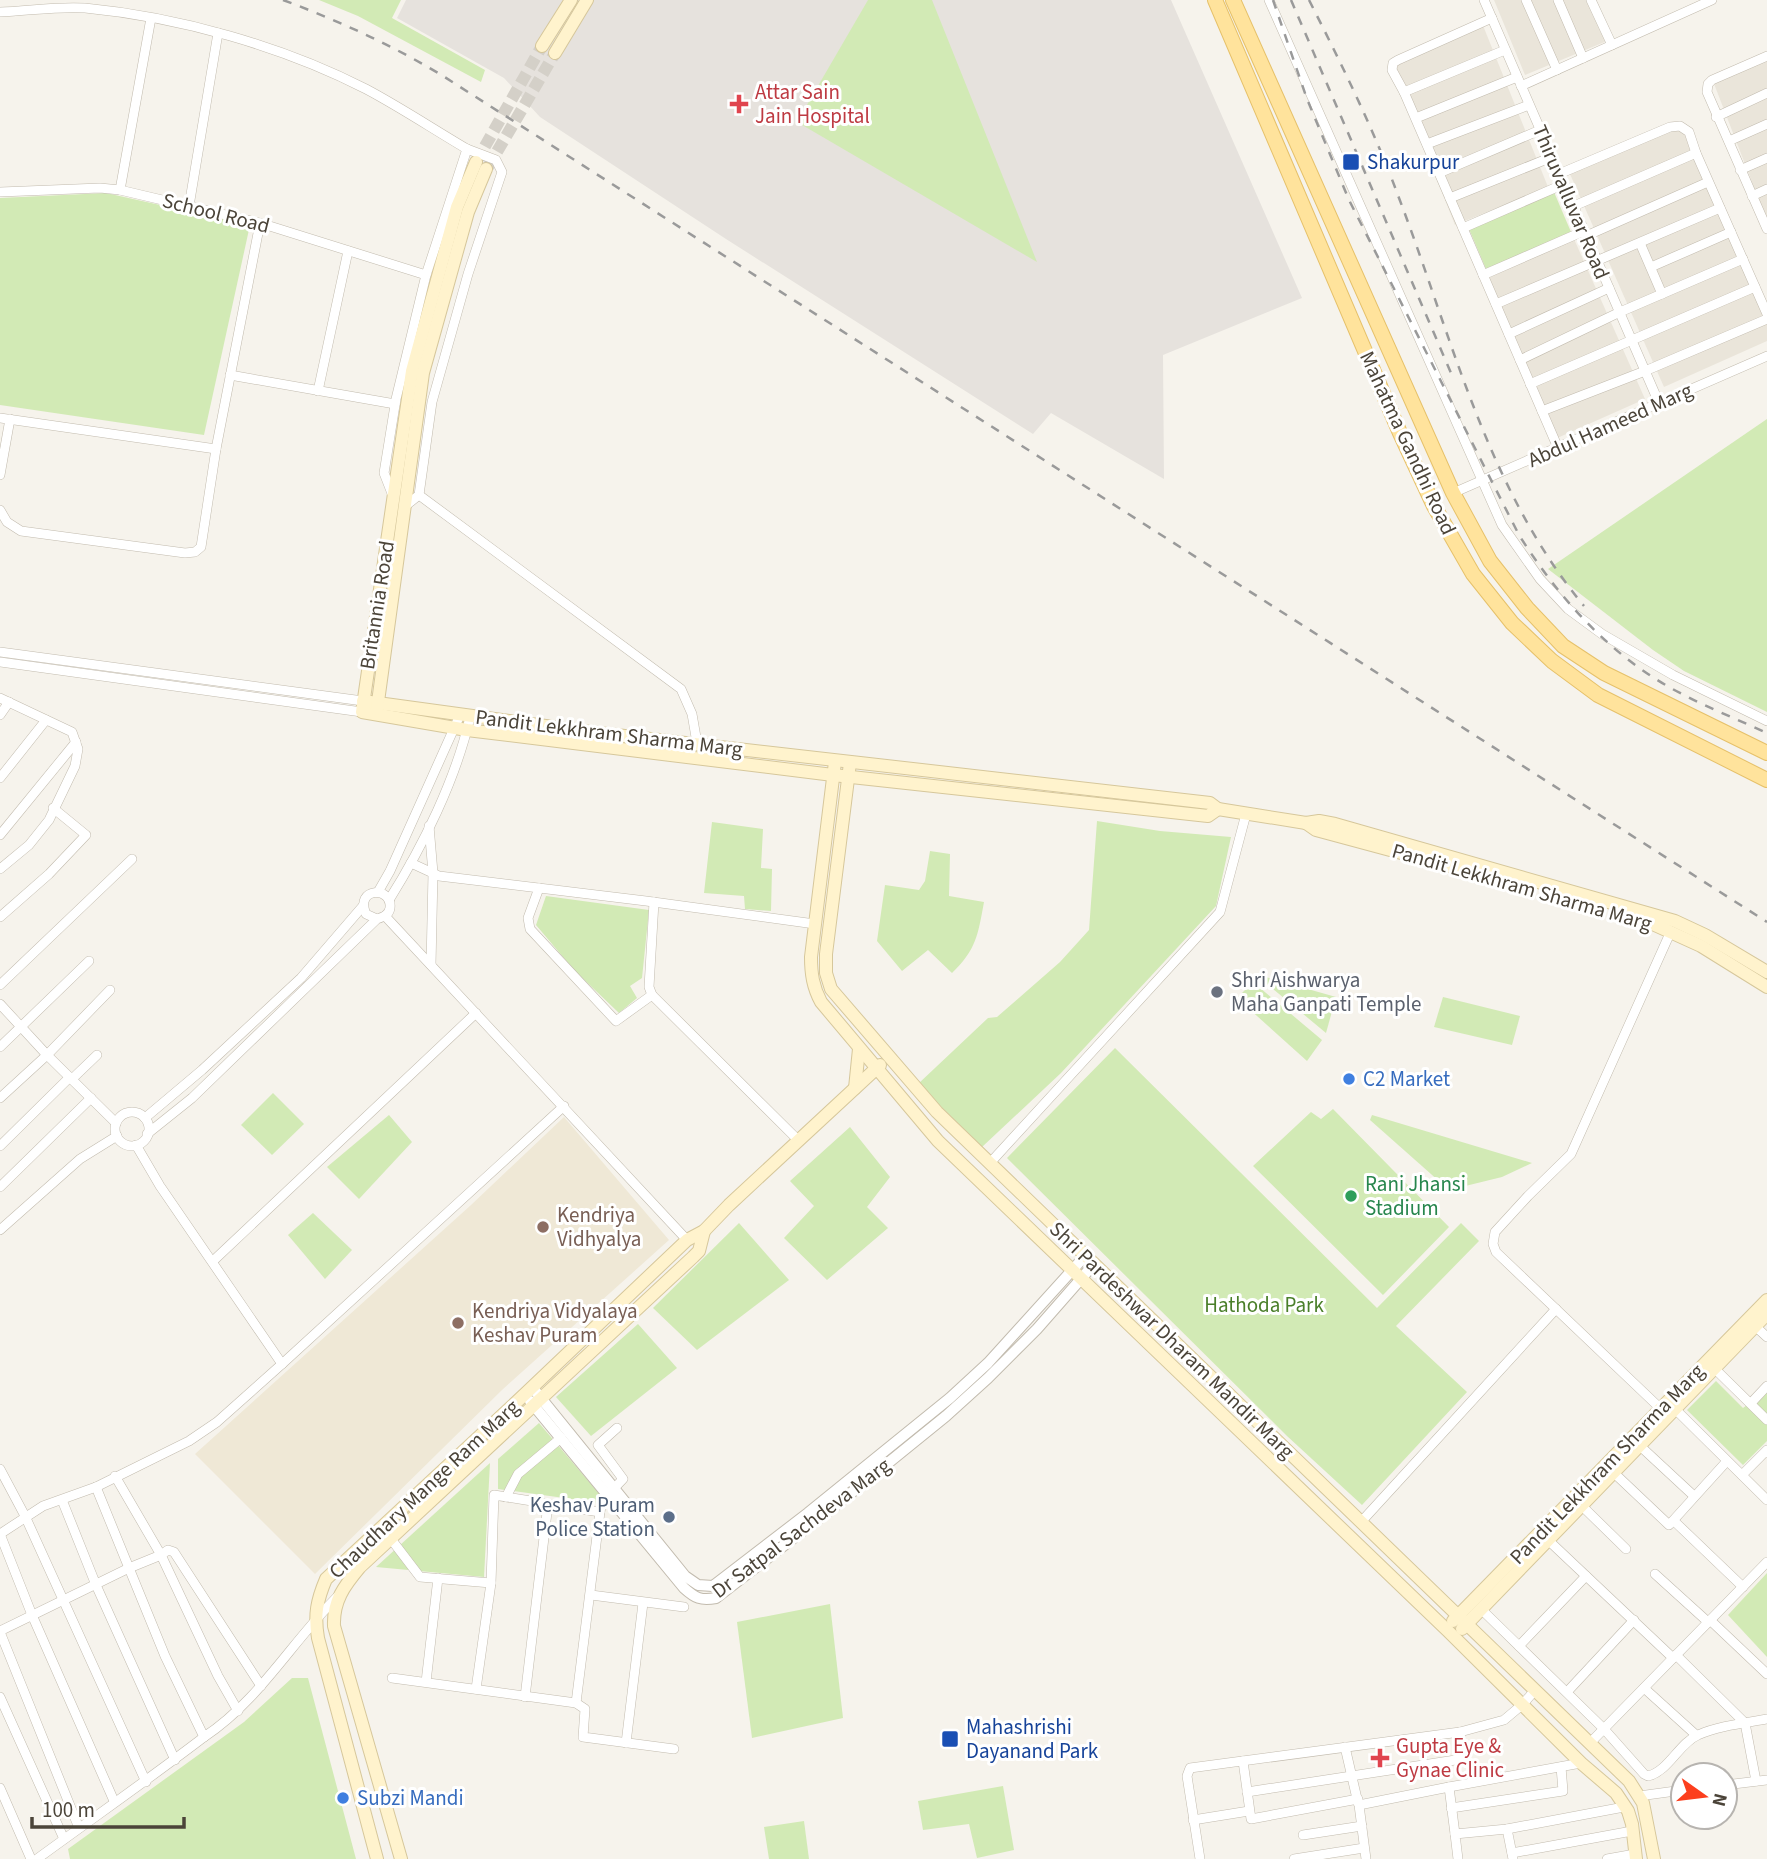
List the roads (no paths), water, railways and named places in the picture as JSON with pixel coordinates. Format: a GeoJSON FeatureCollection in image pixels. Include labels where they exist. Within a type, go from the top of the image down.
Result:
{"type":"FeatureCollection","features":[{"type":"Feature","properties":{"kind":"main road"},"geometry":{"type":"LineString","coordinates":[[542,46],[571,0]]}},
{"type":"Feature","properties":{"kind":"main road"},"geometry":{"type":"LineString","coordinates":[[555,53],[587,0]]}},
{"type":"Feature","properties":{"kind":"main road","name":"Mahatma Gandhi Road"},"geometry":{"type":"LineString","coordinates":[[1238,1],[1452,493],[1490,561],[1527,608],[1563,646],[1604,673],[1767,753]]}},
{"type":"Feature","properties":{"kind":"main road","name":"Mahatma Gandhi Road"},"geometry":{"type":"LineString","coordinates":[[1218,7],[1400,433],[1434,506],[1474,574],[1512,623],[1552,661],[1598,695],[1767,780]]}},
{"type":"Feature","properties":{"kind":"main road","name":"Britannia Road"},"geometry":{"type":"LineString","coordinates":[[363,707],[412,371],[457,207],[481,166],[423,373],[377,709]]}},
{"type":"Feature","properties":{"kind":"main road","name":"Pandit Lekkhram Sharma Marg"},"geometry":{"type":"LineString","coordinates":[[363,707],[834,768],[850,763],[1210,803],[1218,809],[1307,823],[1317,830],[1414,851],[1705,935],[1767,972]]}},
{"type":"Feature","properties":{"kind":"main road","name":"Pandit Lekkhram Sharma Marg"},"geometry":{"type":"LineString","coordinates":[[463,722],[697,743],[834,768],[848,777],[1208,816],[1218,809]]}},
{"type":"Feature","properties":{"kind":"main road","name":"Shri Pardeshwar Dharam Mandir Marg"},"geometry":{"type":"LineString","coordinates":[[850,763],[826,954],[826,973],[831,989],[937,1112],[1629,1781],[1639,1796],[1647,1818],[1654,1859]]}},
{"type":"Feature","properties":{"kind":"main road","name":"Shri Pardeshwar Dharam Mandir Marg"},"geometry":{"type":"LineString","coordinates":[[834,768],[811,972],[814,989],[821,1002],[938,1141],[1449,1632],[1581,1763],[1616,1793],[1628,1811],[1636,1857]]}},
{"type":"Feature","properties":{"kind":"main road","name":"Pandit Lekkhram Sharma Marg"},"geometry":{"type":"LineString","coordinates":[[1673,926],[1767,987]]}},
{"type":"Feature","properties":{"kind":"main road"},"geometry":{"type":"LineString","coordinates":[[855,1087],[859,1049]]}},
{"type":"Feature","properties":{"kind":"main road","name":"Chaudhary Mange Ram Marg"},"geometry":{"type":"LineString","coordinates":[[401,1859],[334,1626],[340,1593],[360,1567],[391,1539],[687,1240],[704,1231],[889,1057]]}},
{"type":"Feature","properties":{"kind":"main road","name":"Chaudhary Mange Ram Marg"},"geometry":{"type":"LineString","coordinates":[[377,1859],[318,1638],[315,1618],[317,1599],[326,1579],[693,1257],[699,1251],[704,1231]]}},
{"type":"Feature","properties":{"kind":"main road","name":"Pandit Lekkhram Sharma Marg"},"geometry":{"type":"LineString","coordinates":[[1449,1632],[1767,1300]]}},
{"type":"Feature","properties":{"kind":"main road","name":"Pandit Lekkhram Sharma Marg"},"geometry":{"type":"LineString","coordinates":[[1463,1619],[1481,1609],[1639,1445],[1667,1407],[1714,1368],[1767,1314]]}},
{"type":"Feature","properties":{"kind":"street"},"geometry":{"type":"LineString","coordinates":[[1207,0],[1218,7]]}},
{"type":"Feature","properties":{"kind":"street"},"geometry":{"type":"LineString","coordinates":[[1269,0],[1502,525],[1540,579],[1568,609],[1602,634],[1674,675],[1767,721]]}},
{"type":"Feature","properties":{"kind":"street","name":"Thiruvalluvar Road"},"geometry":{"type":"LineString","coordinates":[[1484,0],[1659,403]]}},
{"type":"Feature","properties":{"kind":"street"},"geometry":{"type":"LineString","coordinates":[[1526,0],[1557,70]]}},
{"type":"Feature","properties":{"kind":"street"},"geometry":{"type":"LineString","coordinates":[[1558,0],[1583,58]]}},
{"type":"Feature","properties":{"kind":"street"},"geometry":{"type":"LineString","coordinates":[[1591,0],[1612,45]]}},
{"type":"Feature","properties":{"kind":"street"},"geometry":{"type":"LineString","coordinates":[[1416,118],[1557,70],[1712,0]]}},
{"type":"Feature","properties":{"kind":"street"},"geometry":{"type":"LineString","coordinates":[[0,12],[83,8],[151,18],[218,33],[284,55],[365,89],[467,149],[496,160],[502,172],[468,274],[432,402],[419,495],[404,507]]}},
{"type":"Feature","properties":{"kind":"street"},"geometry":{"type":"LineString","coordinates":[[120,190],[151,18]]}},
{"type":"Feature","properties":{"kind":"street"},"geometry":{"type":"LineString","coordinates":[[1492,18],[1393,63],[1392,70],[1416,118],[1558,448]]}},
{"type":"Feature","properties":{"kind":"street"},"geometry":{"type":"LineString","coordinates":[[189,206],[218,33]]}},
{"type":"Feature","properties":{"kind":"street"},"geometry":{"type":"LineString","coordinates":[[1404,92],[1505,50]]}},
{"type":"Feature","properties":{"kind":"street"},"geometry":{"type":"LineString","coordinates":[[1766,223],[1707,92],[1708,83],[1767,56]]}},
{"type":"Feature","properties":{"kind":"street"},"geometry":{"type":"LineString","coordinates":[[1716,117],[1767,93]]}},
{"type":"Feature","properties":{"kind":"street"},"geometry":{"type":"LineString","coordinates":[[1427,144],[1530,105]]}},
{"type":"Feature","properties":{"kind":"street"},"geometry":{"type":"LineString","coordinates":[[1729,141],[1767,124]]}},
{"type":"Feature","properties":{"kind":"street"},"geometry":{"type":"LineString","coordinates":[[1542,411],[1645,371],[1767,316],[1689,132],[1680,126],[1670,127],[1559,174]]}},
{"type":"Feature","properties":{"kind":"street"},"geometry":{"type":"LineString","coordinates":[[1439,173],[1540,130]]}},
{"type":"Feature","properties":{"kind":"street"},"geometry":{"type":"LineString","coordinates":[[394,498],[384,473],[395,404],[426,275],[467,149]]}},
{"type":"Feature","properties":{"kind":"street"},"geometry":{"type":"LineString","coordinates":[[1574,206],[1696,153]]}},
{"type":"Feature","properties":{"kind":"street"},"geometry":{"type":"LineString","coordinates":[[1450,198],[1552,157]]}},
{"type":"Feature","properties":{"kind":"street"},"geometry":{"type":"LineString","coordinates":[[1740,170],[1767,158]]}},
{"type":"Feature","properties":{"kind":"street"},"geometry":{"type":"LineString","coordinates":[[1483,275],[1708,182]]}},
{"type":"Feature","properties":{"kind":"street"},"geometry":{"type":"LineString","coordinates":[[1463,228],[1564,184]]}},
{"type":"Feature","properties":{"kind":"street","name":"School Road"},"geometry":{"type":"LineString","coordinates":[[0,192],[100,188],[120,190],[260,223],[426,275]]}},
{"type":"Feature","properties":{"kind":"street"},"geometry":{"type":"LineString","coordinates":[[1752,196],[1767,189]]}},
{"type":"Feature","properties":{"kind":"street"},"geometry":{"type":"LineString","coordinates":[[1496,304],[1720,208]]}},
{"type":"Feature","properties":{"kind":"street"},"geometry":{"type":"LineString","coordinates":[[0,510],[7,522],[21,531],[185,553],[195,552],[201,547],[216,449],[260,223]]}},
{"type":"Feature","properties":{"kind":"street"},"geometry":{"type":"LineString","coordinates":[[1651,267],[1731,232]]}},
{"type":"Feature","properties":{"kind":"street"},"geometry":{"type":"LineString","coordinates":[[1640,243],[1662,294]]}},
{"type":"Feature","properties":{"kind":"street"},"geometry":{"type":"LineString","coordinates":[[318,391],[348,251]]}},
{"type":"Feature","properties":{"kind":"street"},"geometry":{"type":"LineString","coordinates":[[1520,360],[1743,259]]}},
{"type":"Feature","properties":{"kind":"street"},"geometry":{"type":"LineString","coordinates":[[1509,334],[1609,288]]}},
{"type":"Feature","properties":{"kind":"street"},"geometry":{"type":"LineString","coordinates":[[1530,384],[1755,288]]}},
{"type":"Feature","properties":{"kind":"street","name":"Abdul Hameed Marg"},"geometry":{"type":"LineString","coordinates":[[1452,493],[1767,356]]}},
{"type":"Feature","properties":{"kind":"street"},"geometry":{"type":"LineString","coordinates":[[230,375],[395,404]]}},
{"type":"Feature","properties":{"kind":"street"},"geometry":{"type":"LineString","coordinates":[[0,475],[5,419],[216,449]]}},
{"type":"Feature","properties":{"kind":"street"},"geometry":{"type":"LineString","coordinates":[[419,495],[681,689],[692,714],[697,743]]}},
{"type":"Feature","properties":{"kind":"street","name":"Pandit Lekkhram Sharma Marg"},"geometry":{"type":"LineString","coordinates":[[0,652],[363,707]]}},
{"type":"Feature","properties":{"kind":"street"},"geometry":{"type":"LineString","coordinates":[[0,662],[363,707]]}},
{"type":"Feature","properties":{"kind":"street"},"geometry":{"type":"LineString","coordinates":[[0,715],[5,700],[72,732],[76,742],[75,766],[49,820],[29,845],[0,869]]}},
{"type":"Feature","properties":{"kind":"street"},"geometry":{"type":"LineString","coordinates":[[0,778],[46,720]]}},
{"type":"Feature","properties":{"kind":"street"},"geometry":{"type":"LineString","coordinates":[[388,900],[411,863],[429,825],[463,722]]}},
{"type":"Feature","properties":{"kind":"street"},"geometry":{"type":"LineString","coordinates":[[378,892],[463,722]]}},
{"type":"Feature","properties":{"kind":"street"},"geometry":{"type":"LineString","coordinates":[[0,835],[76,742]]}},
{"type":"Feature","properties":{"kind":"street"},"geometry":{"type":"LineString","coordinates":[[0,918],[49,874],[86,835],[54,808]]}},
{"type":"Feature","properties":{"kind":"street"},"geometry":{"type":"LineString","coordinates":[[990,1163],[1220,912],[1245,814]]}},
{"type":"Feature","properties":{"kind":"street"},"geometry":{"type":"LineString","coordinates":[[429,825],[433,873],[430,964]]}},
{"type":"Feature","properties":{"kind":"street"},"geometry":{"type":"LineString","coordinates":[[0,985],[132,859]]}},
{"type":"Feature","properties":{"kind":"street"},"geometry":{"type":"LineString","coordinates":[[411,863],[433,873],[815,925]]}},
{"type":"Feature","properties":{"kind":"street"},"geometry":{"type":"LineString","coordinates":[[539,888],[528,918],[530,929],[616,1021],[652,995]]}},
{"type":"Feature","properties":{"kind":"street"},"geometry":{"type":"LineString","coordinates":[[148,1134],[145,1118],[140,1115],[129,1112],[116,1123],[117,1136],[126,1145],[136,1145],[173,1116],[390,908],[388,900],[378,892]]}},
{"type":"Feature","properties":{"kind":"street"},"geometry":{"type":"LineString","coordinates":[[145,1118],[202,1070],[301,978],[363,906],[369,894],[378,892]]}},
{"type":"Feature","properties":{"kind":"street"},"geometry":{"type":"LineString","coordinates":[[654,902],[649,987],[652,995],[798,1140]]}},
{"type":"Feature","properties":{"kind":"street"},"geometry":{"type":"LineString","coordinates":[[363,906],[366,914],[381,917],[430,964],[687,1240]]}},
{"type":"Feature","properties":{"kind":"street"},"geometry":{"type":"LineString","coordinates":[[1673,926],[1571,1154],[1495,1232],[1493,1244],[1496,1252],[1556,1309],[1767,1500]]}},
{"type":"Feature","properties":{"kind":"street"},"geometry":{"type":"LineString","coordinates":[[0,1047],[89,961]]}},
{"type":"Feature","properties":{"kind":"street"},"geometry":{"type":"LineString","coordinates":[[0,1098],[47,1055],[110,990]]}},
{"type":"Feature","properties":{"kind":"street"},"geometry":{"type":"LineString","coordinates":[[0,1004],[116,1123]]}},
{"type":"Feature","properties":{"kind":"street"},"geometry":{"type":"LineString","coordinates":[[213,1261],[476,1013]]}},
{"type":"Feature","properties":{"kind":"street"},"geometry":{"type":"LineString","coordinates":[[0,1146],[97,1055]]}},
{"type":"Feature","properties":{"kind":"street"},"geometry":{"type":"LineString","coordinates":[[0,1187],[91,1098]]}},
{"type":"Feature","properties":{"kind":"street"},"geometry":{"type":"LineString","coordinates":[[114,1801],[0,1534],[26,1516],[96,1487],[189,1441],[217,1422],[564,1106]]}},
{"type":"Feature","properties":{"kind":"street"},"geometry":{"type":"LineString","coordinates":[[0,1230],[80,1158],[117,1136]]}},
{"type":"Feature","properties":{"kind":"street"},"geometry":{"type":"LineString","coordinates":[[136,1145],[160,1186],[282,1364]]}},
{"type":"Feature","properties":{"kind":"street","name":"Dr Satpal Sachdeva Marg"},"geometry":{"type":"LineString","coordinates":[[533,1396],[561,1438],[610,1492],[684,1588],[695,1598],[716,1598],[946,1416],[1037,1329],[1090,1260]]}},
{"type":"Feature","properties":{"kind":"street"},"geometry":{"type":"LineString","coordinates":[[1361,1522],[1556,1309]]}},
{"type":"Feature","properties":{"kind":"street"},"geometry":{"type":"LineString","coordinates":[[1755,1326],[1767,1336]]}},
{"type":"Feature","properties":{"kind":"street"},"geometry":{"type":"LineString","coordinates":[[1714,1368],[1767,1420]]}},
{"type":"Feature","properties":{"kind":"street"},"geometry":{"type":"LineString","coordinates":[[1751,1403],[1767,1386]]}},
{"type":"Feature","properties":{"kind":"street"},"geometry":{"type":"LineString","coordinates":[[533,1396],[610,1492]]}},
{"type":"Feature","properties":{"kind":"street"},"geometry":{"type":"LineString","coordinates":[[576,1703],[602,1501],[623,1479],[598,1445],[617,1428]]}},
{"type":"Feature","properties":{"kind":"street"},"geometry":{"type":"LineString","coordinates":[[506,1497],[518,1474],[561,1438]]}},
{"type":"Feature","properties":{"kind":"street"},"geometry":{"type":"LineString","coordinates":[[1639,1445],[1694,1496]]}},
{"type":"Feature","properties":{"kind":"street"},"geometry":{"type":"LineString","coordinates":[[1742,1475],[1767,1451]]}},
{"type":"Feature","properties":{"kind":"street"},"geometry":{"type":"LineString","coordinates":[[1613,1472],[1669,1525],[1727,1461]]}},
{"type":"Feature","properties":{"kind":"street"},"geometry":{"type":"LineString","coordinates":[[0,1469],[26,1516],[146,1782]]}},
{"type":"Feature","properties":{"kind":"street"},"geometry":{"type":"LineString","coordinates":[[116,1476],[161,1555],[218,1676],[238,1711]]}},
{"type":"Feature","properties":{"kind":"street"},"geometry":{"type":"LineString","coordinates":[[96,1487],[165,1656],[204,1737]]}},
{"type":"Feature","properties":{"kind":"street"},"geometry":{"type":"LineString","coordinates":[[476,1689],[491,1583],[494,1495],[600,1512]]}},
{"type":"Feature","properties":{"kind":"street"},"geometry":{"type":"LineString","coordinates":[[62,1500],[96,1585],[175,1760]]}},
{"type":"Feature","properties":{"kind":"street"},"geometry":{"type":"LineString","coordinates":[[525,1697],[548,1504]]}},
{"type":"Feature","properties":{"kind":"street"},"geometry":{"type":"LineString","coordinates":[[1581,1505],[1626,1549]]}},
{"type":"Feature","properties":{"kind":"street"},"geometry":{"type":"LineString","coordinates":[[1674,1521],[1743,1587]]}},
{"type":"Feature","properties":{"kind":"street"},"geometry":{"type":"LineString","coordinates":[[391,1539],[420,1577],[491,1583]]}},
{"type":"Feature","properties":{"kind":"street"},"geometry":{"type":"LineString","coordinates":[[1548,1540],[1745,1723],[1756,1781]]}},
{"type":"Feature","properties":{"kind":"street"},"geometry":{"type":"LineString","coordinates":[[79,1828],[0,1631],[168,1550],[174,1552],[261,1686]]}},
{"type":"Feature","properties":{"kind":"street"},"geometry":{"type":"LineString","coordinates":[[1590,1743],[1767,1562]]}},
{"type":"Feature","properties":{"kind":"street"},"geometry":{"type":"LineString","coordinates":[[1655,1574],[1767,1674]]}},
{"type":"Feature","properties":{"kind":"street"},"geometry":{"type":"LineString","coordinates":[[1519,1646],[1586,1576]]}},
{"type":"Feature","properties":{"kind":"street"},"geometry":{"type":"LineString","coordinates":[[426,1682],[438,1578]]}},
{"type":"Feature","properties":{"kind":"street"},"geometry":{"type":"LineString","coordinates":[[37,1859],[114,1801],[146,1782],[238,1711],[315,1618],[340,1593]]}},
{"type":"Feature","properties":{"kind":"street"},"geometry":{"type":"LineString","coordinates":[[591,1595],[684,1607]]}},
{"type":"Feature","properties":{"kind":"street"},"geometry":{"type":"LineString","coordinates":[[626,1743],[643,1603]]}},
{"type":"Feature","properties":{"kind":"street"},"geometry":{"type":"LineString","coordinates":[[1481,1609],[1604,1729],[1644,1774],[1651,1776],[1696,1735],[1767,1719]]}},
{"type":"Feature","properties":{"kind":"street"},"geometry":{"type":"LineString","coordinates":[[1567,1692],[1634,1620]]}},
{"type":"Feature","properties":{"kind":"street"},"geometry":{"type":"LineString","coordinates":[[392,1678],[576,1703],[584,1709],[583,1737],[674,1749]]}},
{"type":"Feature","properties":{"kind":"street"},"geometry":{"type":"LineString","coordinates":[[1644,1688],[1696,1735]]}},
{"type":"Feature","properties":{"kind":"street"},"geometry":{"type":"LineString","coordinates":[[1200,1859],[1186,1776],[1190,1768],[1460,1732],[1504,1720],[1535,1690]]}},
{"type":"Feature","properties":{"kind":"street"},"geometry":{"type":"LineString","coordinates":[[0,1697],[64,1839]]}},
{"type":"Feature","properties":{"kind":"street"},"geometry":{"type":"LineString","coordinates":[[1247,1792],[1462,1759],[1460,1732]]}},
{"type":"Feature","properties":{"kind":"street"},"geometry":{"type":"LineString","coordinates":[[1345,1747],[1358,1802],[1366,1859]]}},
{"type":"Feature","properties":{"kind":"street"},"geometry":{"type":"LineString","coordinates":[[1243,1761],[1251,1819],[1581,1763]]}},
{"type":"Feature","properties":{"kind":"street"},"geometry":{"type":"LineString","coordinates":[[1451,1808],[1563,1791],[1561,1767]]}},
{"type":"Feature","properties":{"kind":"street"},"geometry":{"type":"LineString","coordinates":[[1739,1783],[1767,1780]]}},
{"type":"Feature","properties":{"kind":"street"},"geometry":{"type":"LineString","coordinates":[[1449,1787],[1458,1859]]}},
{"type":"Feature","properties":{"kind":"street"},"geometry":{"type":"LineString","coordinates":[[0,1788],[31,1859]]}},
{"type":"Feature","properties":{"kind":"street"},"geometry":{"type":"LineString","coordinates":[[1639,1796],[1669,1792]]}},
{"type":"Feature","properties":{"kind":"street"},"geometry":{"type":"LineString","coordinates":[[1455,1835],[1507,1829],[1625,1807]]}},
{"type":"Feature","properties":{"kind":"street"},"geometry":{"type":"LineString","coordinates":[[1193,1820],[1249,1811]]}},
{"type":"Feature","properties":{"kind":"street"},"geometry":{"type":"LineString","coordinates":[[1304,1835],[1362,1826]]}},
{"type":"Feature","properties":{"kind":"street"},"geometry":{"type":"LineString","coordinates":[[1507,1829],[1513,1856],[1632,1830]]}},
{"type":"Feature","properties":{"kind":"street"},"geometry":{"type":"LineString","coordinates":[[1294,1859],[1364,1848]]}},
{"type":"Feature","properties":{"kind":"street"},"geometry":{"type":"LineString","coordinates":[[1607,1859],[1636,1857]]}},
{"type":"Feature","properties":{"kind":"tunnel"},"geometry":{"type":"LineString","coordinates":[[476,162],[542,46]]}},
{"type":"Feature","properties":{"kind":"tunnel"},"geometry":{"type":"LineString","coordinates":[[488,167],[555,53]]}},
{"type":"Feature","properties":{"kind":"railway"},"geometry":{"type":"LineString","coordinates":[[283,0],[365,34],[443,76],[1767,922]]}},
{"type":"Feature","properties":{"kind":"railway"},"geometry":{"type":"LineString","coordinates":[[1273,0],[1307,99],[1349,200],[1519,535],[1535,559],[1571,605],[1634,664],[1684,695],[1767,733]]}},
{"type":"Feature","properties":{"kind":"railway"},"geometry":{"type":"LineString","coordinates":[[1291,0],[1451,373]]}},
{"type":"Feature","properties":{"kind":"railway"},"geometry":{"type":"LineString","coordinates":[[1309,0],[1379,148],[1455,357],[1497,462],[1550,561],[1584,606]]}},
{"type":"Feature","properties":{"kind":"place","name":"Attar Sain Jain Hospital"},"geometry":{"type":"Point","coordinates":[739,104]}},
{"type":"Feature","properties":{"kind":"place","name":"Shakurpur"},"geometry":{"type":"Point","coordinates":[1351,162]}},
{"type":"Feature","properties":{"kind":"place","name":"Shri Aishwarya Maha Ganpati Temple"},"geometry":{"type":"Point","coordinates":[1217,992]}},
{"type":"Feature","properties":{"kind":"place","name":"C2 Market"},"geometry":{"type":"Point","coordinates":[1349,1079]}},
{"type":"Feature","properties":{"kind":"place","name":"Rani Jhansi Stadium"},"geometry":{"type":"Point","coordinates":[1351,1196]}},
{"type":"Feature","properties":{"kind":"place","name":"Kendriya Vidhyalya"},"geometry":{"type":"Point","coordinates":[543,1227]}},
{"type":"Feature","properties":{"kind":"place","name":"Kendriya Vidyalaya Keshav Puram"},"geometry":{"type":"Point","coordinates":[458,1323]}},
{"type":"Feature","properties":{"kind":"place","name":"Keshav Puram Police Station"},"geometry":{"type":"Point","coordinates":[669,1517]}},
{"type":"Feature","properties":{"kind":"place","name":"Mahashrishi Dayanand Park"},"geometry":{"type":"Point","coordinates":[950,1739]}},
{"type":"Feature","properties":{"kind":"place","name":"Gupta Eye & Gynae Clinic"},"geometry":{"type":"Point","coordinates":[1380,1758]}},
{"type":"Feature","properties":{"kind":"place","name":"Subzi Mandi"},"geometry":{"type":"Point","coordinates":[343,1798]}},
{"type":"Feature","properties":{"kind":"park label","name":"Hathoda Park"},"geometry":{"type":"Point","coordinates":[1264,1305]}}]}
